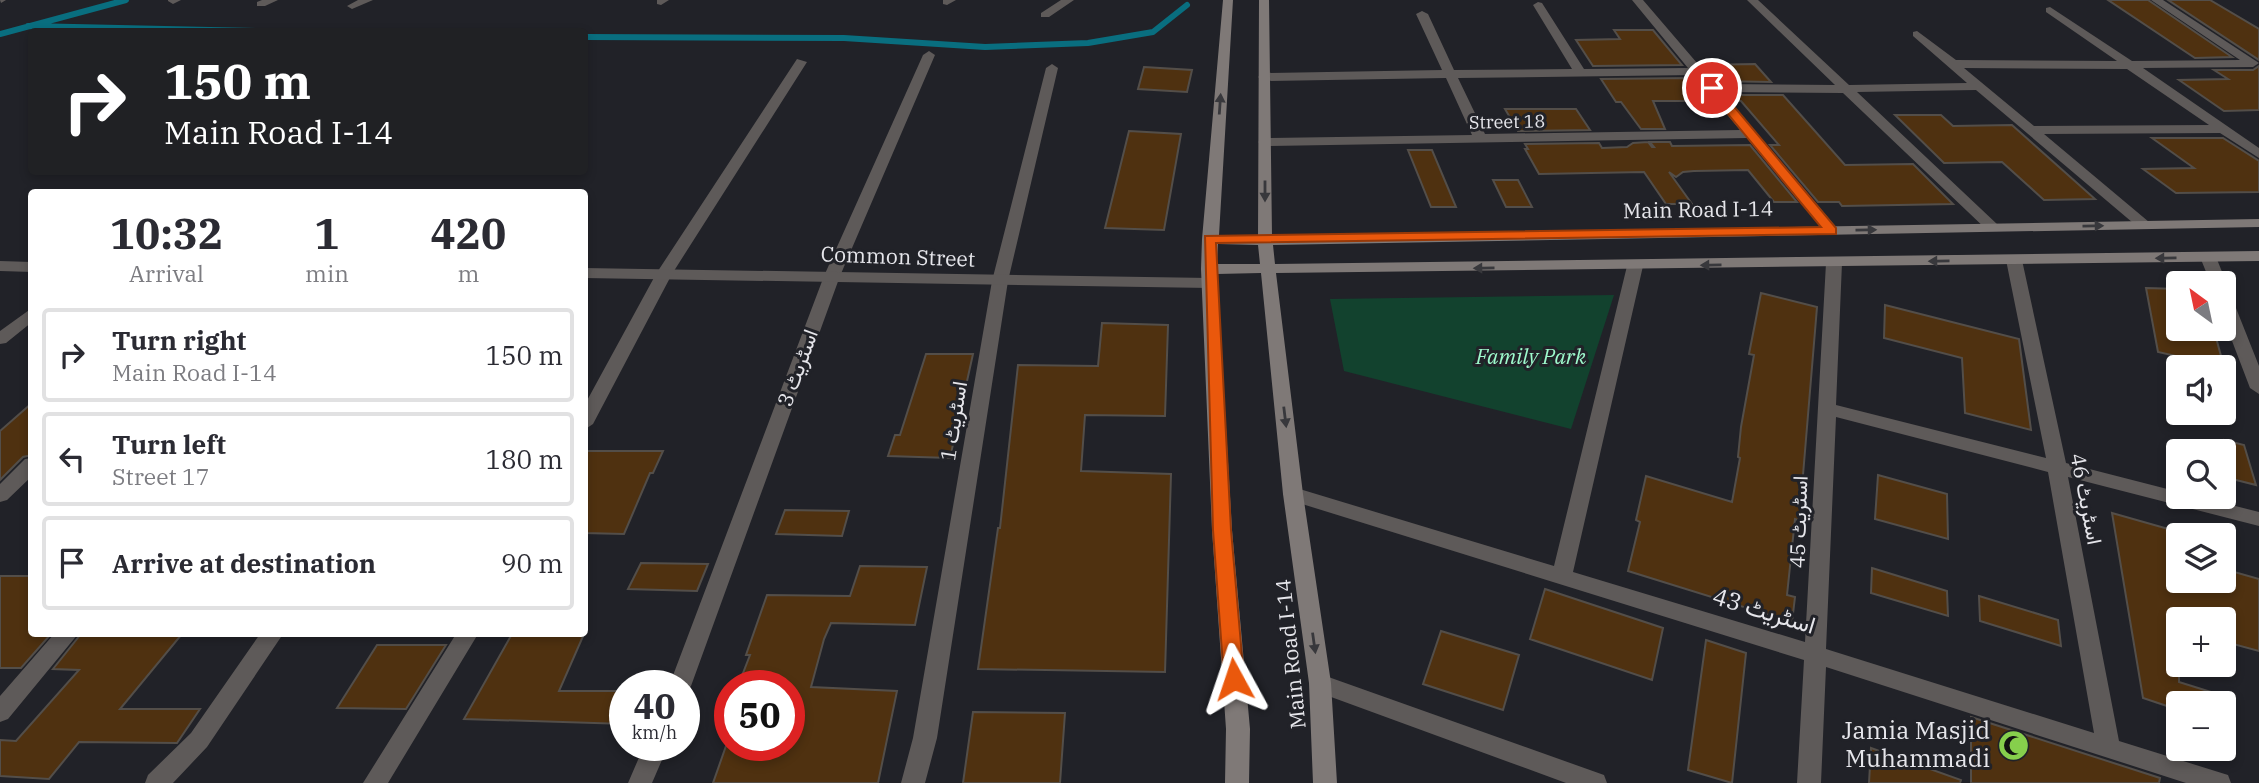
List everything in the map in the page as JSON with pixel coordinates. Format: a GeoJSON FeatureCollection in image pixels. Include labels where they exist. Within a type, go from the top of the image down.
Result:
{"type":"FeatureCollection","features":[{"type":"Feature","properties":{"kind":"main road"},"geometry":{"type":"LineString","coordinates":[[1228,0],[1209,239],[1209,276],[1222,530],[1238,729],[1237,783]]}},
{"type":"Feature","properties":{"kind":"main road","name":"Main Road I-14"},"geometry":{"type":"LineString","coordinates":[[1264,0],[1265,241],[1293,494],[1320,683],[1325,783]]}},
{"type":"Feature","properties":{"kind":"main road","name":"Main Road I-14"},"geometry":{"type":"LineString","coordinates":[[1209,239],[1265,241],[2259,223]]}},
{"type":"Feature","properties":{"kind":"main road"},"geometry":{"type":"LineString","coordinates":[[1209,276],[1268,270],[2259,256]]}},
{"type":"Feature","properties":{"kind":"street"},"geometry":{"type":"LineString","coordinates":[[261,4],[273,0]]}},
{"type":"Feature","properties":{"kind":"street"},"geometry":{"type":"LineString","coordinates":[[352,6],[368,0]]}},
{"type":"Feature","properties":{"kind":"street"},"geometry":{"type":"LineString","coordinates":[[1045,15],[1069,0]]}},
{"type":"Feature","properties":{"kind":"street"},"geometry":{"type":"LineString","coordinates":[[1637,0],[1832,231]]}},
{"type":"Feature","properties":{"kind":"street"},"geometry":{"type":"LineString","coordinates":[[1752,0],[1993,228]]}},
{"type":"Feature","properties":{"kind":"street"},"geometry":{"type":"LineString","coordinates":[[2155,0],[2256,64]]}},
{"type":"Feature","properties":{"kind":"street"},"geometry":{"type":"LineString","coordinates":[[1538,5],[1581,73]]}},
{"type":"Feature","properties":{"kind":"street"},"geometry":{"type":"LineString","coordinates":[[2050,10],[2259,154]]}},
{"type":"Feature","properties":{"kind":"street"},"geometry":{"type":"LineString","coordinates":[[1422,15],[1480,140]]}},
{"type":"Feature","properties":{"kind":"street"},"geometry":{"type":"LineString","coordinates":[[1917,34],[1977,86],[2035,130],[2144,225]]}},
{"type":"Feature","properties":{"kind":"street","name":"اسٹریٹ 3"},"geometry":{"type":"LineString","coordinates":[[686,670],[832,276],[929,55]]}},
{"type":"Feature","properties":{"kind":"street"},"geometry":{"type":"LineString","coordinates":[[588,416],[664,274],[801,62]]}},
{"type":"Feature","properties":{"kind":"street"},"geometry":{"type":"LineString","coordinates":[[1952,64],[2256,64]]}},
{"type":"Feature","properties":{"kind":"street","name":"اسٹریٹ 1"},"geometry":{"type":"LineString","coordinates":[[912,783],[925,737],[1000,281],[1052,68]]}},
{"type":"Feature","properties":{"kind":"street"},"geometry":{"type":"LineString","coordinates":[[1264,77],[1698,71]]}},
{"type":"Feature","properties":{"kind":"street"},"geometry":{"type":"LineString","coordinates":[[1712,88],[1977,86]]}},
{"type":"Feature","properties":{"kind":"street"},"geometry":{"type":"LineString","coordinates":[[2035,130],[2222,129]]}},
{"type":"Feature","properties":{"kind":"street","name":"Street 18"},"geometry":{"type":"LineString","coordinates":[[1265,142],[1751,134]]}},
{"type":"Feature","properties":{"kind":"street"},"geometry":{"type":"LineString","coordinates":[[2208,257],[2214,271]]}},
{"type":"Feature","properties":{"kind":"street","name":"اسٹریٹ 46"},"geometry":{"type":"LineString","coordinates":[[2014,260],[2057,467],[2108,747]]}},
{"type":"Feature","properties":{"kind":"street","name":"اسٹریٹ 45"},"geometry":{"type":"LineString","coordinates":[[1809,783],[1834,263]]}},
{"type":"Feature","properties":{"kind":"street"},"geometry":{"type":"LineString","coordinates":[[0,266],[28,267]]}},
{"type":"Feature","properties":{"kind":"street"},"geometry":{"type":"LineString","coordinates":[[1562,577],[1635,266]]}},
{"type":"Feature","properties":{"kind":"street","name":"Common Street"},"geometry":{"type":"LineString","coordinates":[[588,273],[1000,281],[1209,276]]}},
{"type":"Feature","properties":{"kind":"street"},"geometry":{"type":"LineString","coordinates":[[0,339],[28,316]]}},
{"type":"Feature","properties":{"kind":"street"},"geometry":{"type":"LineString","coordinates":[[2236,329],[2259,388]]}},
{"type":"Feature","properties":{"kind":"street"},"geometry":{"type":"LineString","coordinates":[[1827,409],[2259,519]]}},
{"type":"Feature","properties":{"kind":"street"},"geometry":{"type":"LineString","coordinates":[[4,486],[28,467]]}},
{"type":"Feature","properties":{"kind":"street","name":"اسٹریٹ 43"},"geometry":{"type":"LineString","coordinates":[[1293,494],[1816,655],[2219,783]]}},
{"type":"Feature","properties":{"kind":"street"},"geometry":{"type":"LineString","coordinates":[[0,712],[64,637]]}},
{"type":"Feature","properties":{"kind":"street"},"geometry":{"type":"LineString","coordinates":[[157,783],[199,740],[270,637]]}},
{"type":"Feature","properties":{"kind":"street"},"geometry":{"type":"LineString","coordinates":[[375,783],[465,637]]}},
{"type":"Feature","properties":{"kind":"street"},"geometry":{"type":"LineString","coordinates":[[1320,683],[1595,783]]}},
{"type":"Feature","properties":{"kind":"street"},"geometry":{"type":"LineString","coordinates":[[640,783],[650,761]]}},
{"type":"Feature","properties":{"kind":"green space","name":"Family Park"},"geometry":{"type":"Polygon","coordinates":[[[1614,295],[1571,429],[1344,371],[1330,299],[1614,295]]]}},
{"type":"Feature","properties":{"kind":"building"},"geometry":{"type":"Polygon","coordinates":[[[2108,0],[2148,0],[2232,57],[2195,58],[2108,0]]]}},
{"type":"Feature","properties":{"kind":"building"},"geometry":{"type":"Polygon","coordinates":[[[2168,0],[2210,0],[2259,29],[2259,60],[2168,0]]]}},
{"type":"Feature","properties":{"kind":"building"},"geometry":{"type":"Polygon","coordinates":[[[1614,30],[1653,30],[1682,65],[1593,66],[1576,40],[1620,39],[1614,30]]]}},
{"type":"Feature","properties":{"kind":"building"},"geometry":{"type":"Polygon","coordinates":[[[1755,64],[1771,82],[1716,81],[1702,65],[1755,64]]]}},
{"type":"Feature","properties":{"kind":"building"},"geometry":{"type":"Polygon","coordinates":[[[2259,66],[2259,110],[2224,111],[2179,80],[2228,79],[2214,70],[2253,70],[2259,66]]]}},
{"type":"Feature","properties":{"kind":"building"},"geometry":{"type":"Polygon","coordinates":[[[1144,67],[1192,70],[1187,92],[1138,89],[1144,67]]]}},
{"type":"Feature","properties":{"kind":"building"},"geometry":{"type":"Polygon","coordinates":[[[1693,78],[1712,101],[1653,101],[1665,129],[1641,129],[1621,102],[1616,102],[1601,79],[1693,78]]]}},
{"type":"Feature","properties":{"kind":"building"},"geometry":{"type":"Polygon","coordinates":[[[1727,95],[1783,95],[1845,165],[1913,164],[1953,204],[1842,206],[1839,202],[1818,202],[1770,145],[1779,145],[1741,101],[1732,101],[1727,95]]]}},
{"type":"Feature","properties":{"kind":"building"},"geometry":{"type":"Polygon","coordinates":[[[1505,109],[1576,109],[1590,130],[1518,131],[1505,109]]]}},
{"type":"Feature","properties":{"kind":"building"},"geometry":{"type":"Polygon","coordinates":[[[1895,115],[1941,115],[1953,126],[2012,125],[2095,199],[2044,200],[2002,162],[1944,163],[1895,115]]]}},
{"type":"Feature","properties":{"kind":"building"},"geometry":{"type":"Polygon","coordinates":[[[1129,131],[1181,134],[1164,230],[1105,228],[1129,131]]]}},
{"type":"Feature","properties":{"kind":"building"},"geometry":{"type":"Polygon","coordinates":[[[2152,138],[2223,138],[2259,161],[2259,192],[2176,193],[2143,169],[2194,168],[2152,138]]]}},
{"type":"Feature","properties":{"kind":"building"},"geometry":{"type":"Polygon","coordinates":[[[1648,142],[1652,147],[1650,142],[1670,142],[1672,146],[1750,145],[1797,202],[1774,202],[1748,170],[1683,172],[1676,177],[1669,172],[1692,204],[1666,204],[1644,172],[1539,174],[1525,149],[1528,149],[1525,144],[1599,143],[1602,148],[1627,147],[1633,143],[1648,142]]]}},
{"type":"Feature","properties":{"kind":"building"},"geometry":{"type":"Polygon","coordinates":[[[1408,150],[1432,150],[1456,207],[1431,207],[1408,150]]]}},
{"type":"Feature","properties":{"kind":"building"},"geometry":{"type":"Polygon","coordinates":[[[1493,180],[1518,180],[1532,207],[1506,207],[1493,180]]]}},
{"type":"Feature","properties":{"kind":"building"},"geometry":{"type":"Polygon","coordinates":[[[2146,288],[2166,289],[2166,341],[2217,341],[2221,355],[2171,355],[2158,352],[2146,288]]]}},
{"type":"Feature","properties":{"kind":"building"},"geometry":{"type":"Polygon","coordinates":[[[1761,293],[1817,307],[1801,499],[1804,500],[1802,521],[1795,519],[1787,595],[1795,597],[1792,622],[1628,571],[1640,522],[1636,520],[1646,476],[1732,502],[1740,458],[1741,427],[1754,355],[1749,354],[1761,293]]]}},
{"type":"Feature","properties":{"kind":"building"},"geometry":{"type":"Polygon","coordinates":[[[1885,305],[2019,339],[2031,430],[1965,413],[1962,358],[1884,338],[1885,305]]]}},
{"type":"Feature","properties":{"kind":"building"},"geometry":{"type":"Polygon","coordinates":[[[1102,323],[1168,325],[1165,416],[1085,415],[1081,471],[1171,474],[1165,672],[978,669],[1000,528],[1018,365],[1098,366],[1102,323]]]}},
{"type":"Feature","properties":{"kind":"building"},"geometry":{"type":"Polygon","coordinates":[[[926,354],[973,354],[950,458],[888,456],[895,435],[900,435],[926,354]]]}},
{"type":"Feature","properties":{"kind":"building"},"geometry":{"type":"Polygon","coordinates":[[[28,406],[28,456],[23,457],[0,480],[0,431],[28,406]]]}},
{"type":"Feature","properties":{"kind":"building"},"geometry":{"type":"Polygon","coordinates":[[[2236,443],[2244,445],[2256,485],[2236,480],[2236,443]]]}},
{"type":"Feature","properties":{"kind":"building"},"geometry":{"type":"Polygon","coordinates":[[[588,451],[663,451],[653,473],[650,473],[624,534],[588,533],[588,451]]]}},
{"type":"Feature","properties":{"kind":"building"},"geometry":{"type":"Polygon","coordinates":[[[1878,475],[1947,494],[1948,539],[1875,519],[1878,475]]]}},
{"type":"Feature","properties":{"kind":"building"},"geometry":{"type":"Polygon","coordinates":[[[785,510],[849,511],[842,536],[776,534],[785,510]]]}},
{"type":"Feature","properties":{"kind":"building"},"geometry":{"type":"Polygon","coordinates":[[[2112,513],[2166,528],[2166,593],[2236,593],[2236,572],[2259,579],[2259,651],[2236,645],[2236,607],[2166,607],[2166,677],[2179,677],[2179,682],[2208,691],[2166,691],[2166,706],[2143,698],[2112,513]]]}},
{"type":"Feature","properties":{"kind":"building"},"geometry":{"type":"Polygon","coordinates":[[[641,563],[708,564],[697,591],[628,589],[641,563]]]}},
{"type":"Feature","properties":{"kind":"building"},"geometry":{"type":"Polygon","coordinates":[[[860,566],[927,567],[915,625],[831,623],[811,687],[897,691],[878,783],[713,783],[721,761],[805,761],[805,670],[744,670],[750,655],[746,655],[767,595],[850,596],[860,566]]]}},
{"type":"Feature","properties":{"kind":"building"},"geometry":{"type":"Polygon","coordinates":[[[1872,568],[1947,591],[1948,616],[1871,593],[1872,568]]]}},
{"type":"Feature","properties":{"kind":"building"},"geometry":{"type":"Polygon","coordinates":[[[0,576],[28,576],[28,637],[48,637],[21,668],[0,668],[0,576]]]}},
{"type":"Feature","properties":{"kind":"building"},"geometry":{"type":"Polygon","coordinates":[[[1545,589],[1663,628],[1652,680],[1530,639],[1545,589]]]}},
{"type":"Feature","properties":{"kind":"building"},"geometry":{"type":"Polygon","coordinates":[[[1979,596],[2058,620],[2061,646],[1980,621],[1979,596]]]}},
{"type":"Feature","properties":{"kind":"building"},"geometry":{"type":"Polygon","coordinates":[[[1441,631],[1519,655],[1503,710],[1423,684],[1441,631]]]}},
{"type":"Feature","properties":{"kind":"building"},"geometry":{"type":"Polygon","coordinates":[[[79,637],[180,637],[120,709],[200,709],[177,743],[79,742],[49,779],[0,776],[0,740],[16,741],[79,670],[53,669],[79,637]]]}},
{"type":"Feature","properties":{"kind":"building"},"geometry":{"type":"Polygon","coordinates":[[[510,637],[583,637],[559,691],[609,691],[609,724],[464,719],[510,637]]]}},
{"type":"Feature","properties":{"kind":"building"},"geometry":{"type":"Polygon","coordinates":[[[1706,640],[1746,653],[1732,783],[1688,770],[1706,640]]]}},
{"type":"Feature","properties":{"kind":"building"},"geometry":{"type":"Polygon","coordinates":[[[377,645],[446,645],[406,709],[337,708],[377,645]]]}},
{"type":"Feature","properties":{"kind":"building"},"geometry":{"type":"Polygon","coordinates":[[[973,712],[1065,713],[1060,783],[963,783],[973,712]]]}},
{"type":"Feature","properties":{"kind":"building","name":"Jamia Masjid Muhammadi"},"geometry":{"type":"Polygon","coordinates":[[[1971,717],[2160,778],[2159,783],[1971,783],[1971,717]]]}},
{"type":"Feature","properties":{"kind":"building"},"geometry":{"type":"Polygon","coordinates":[[[1871,748],[1961,780],[1960,783],[1869,783],[1871,748]]]}},
{"type":"Feature","properties":{"kind":"waterway"},"geometry":{"type":"LineString","coordinates":[[30,26],[126,0]]}},
{"type":"Feature","properties":{"kind":"waterway"},"geometry":{"type":"LineString","coordinates":[[588,37],[844,38],[985,47],[1088,43],[1153,32],[1187,5]]}},
{"type":"Feature","properties":{"kind":"waterway"},"geometry":{"type":"LineString","coordinates":[[0,34],[30,26]]}},
{"type":"Feature","properties":{"kind":"waterway"},"geometry":{"type":"LineString","coordinates":[[30,26],[120,28]]}},
{"type":"Feature","properties":{"kind":"place","name":"Jamia Masjid Muhammadi"},"geometry":{"type":"Point","coordinates":[2013,745]}},
{"type":"Feature","properties":{"kind":"route"},"geometry":{"type":"LineString","coordinates":[[1234,679],[1222,530],[1209,239],[1265,241],[1832,231],[1712,88]]}}]}
